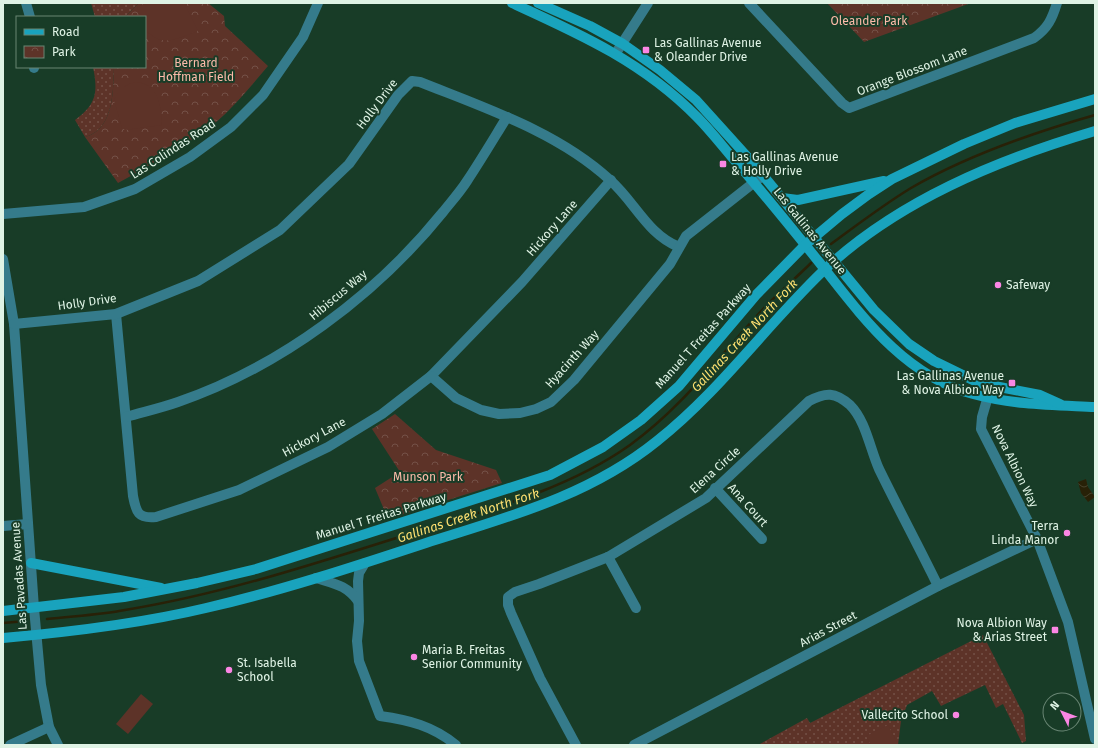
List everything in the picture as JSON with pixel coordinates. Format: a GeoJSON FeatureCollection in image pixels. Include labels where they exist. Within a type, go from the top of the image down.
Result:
{"type":"FeatureCollection","features":[{"type":"Feature","properties":{"kind":"main road","name":"Las Gallinas Avenue"},"geometry":{"type":"LineString","coordinates":[[512,3],[586,37],[616,53],[663,86],[697,116],[754,182],[868,323],[900,355],[937,379],[973,394],[1038,405],[1095,407]]}},
{"type":"Feature","properties":{"kind":"main road","name":"Las Gallinas Avenue"},"geometry":{"type":"LineString","coordinates":[[538,3],[590,26],[623,44],[660,70],[696,100],[763,175],[874,310],[909,344],[934,361],[979,383],[1040,395],[1066,406]]}},
{"type":"Feature","properties":{"kind":"main road","name":"Manuel T Freitas Parkway"},"geometry":{"type":"LineString","coordinates":[[3,611],[84,602],[167,589],[256,569],[550,475],[604,447],[641,420],[679,386],[756,295],[805,245],[842,214],[892,179],[927,161],[1015,123],[1095,99]]}},
{"type":"Feature","properties":{"kind":"main road"},"geometry":{"type":"LineString","coordinates":[[3,638],[126,624],[203,609],[365,563],[563,498],[619,468],[656,442],[697,406],[818,262],[828,254],[875,230],[942,190],[1033,149],[1095,131]]}},
{"type":"Feature","properties":{"kind":"main road"},"geometry":{"type":"LineString","coordinates":[[782,198],[798,200],[892,179]]}},
{"type":"Feature","properties":{"kind":"main road"},"geometry":{"type":"LineString","coordinates":[[900,355],[909,344]]}},
{"type":"Feature","properties":{"kind":"main road"},"geometry":{"type":"LineString","coordinates":[[31,563],[167,589]]}},
{"type":"Feature","properties":{"kind":"street"},"geometry":{"type":"LineString","coordinates":[[26,3],[30,16]]}},
{"type":"Feature","properties":{"kind":"street","name":"Las Colindas Road"},"geometry":{"type":"LineString","coordinates":[[3,214],[84,207],[135,189],[190,157],[231,127],[263,95],[303,36],[318,3]]}},
{"type":"Feature","properties":{"kind":"street"},"geometry":{"type":"LineString","coordinates":[[616,53],[648,3]]}},
{"type":"Feature","properties":{"kind":"street","name":"Orange Blossom Lane"},"geometry":{"type":"LineString","coordinates":[[749,3],[842,103],[849,108],[1034,38],[1044,31],[1051,22],[1057,3]]}},
{"type":"Feature","properties":{"kind":"street","name":"Holly Drive"},"geometry":{"type":"LineString","coordinates":[[14,324],[116,314],[198,281],[280,230],[349,164],[398,96],[412,81],[420,82],[507,117],[562,145],[611,180],[656,234],[679,247]]}},
{"type":"Feature","properties":{"kind":"street","name":"Hibiscus Way"},"geometry":{"type":"LineString","coordinates":[[126,417],[179,402],[229,380],[272,358],[318,329],[402,259],[467,182],[507,117]]}},
{"type":"Feature","properties":{"kind":"street"},"geometry":{"type":"LineString","coordinates":[[679,247],[686,236],[763,175]]}},
{"type":"Feature","properties":{"kind":"street","name":"Hickory Lane"},"geometry":{"type":"LineString","coordinates":[[116,314],[134,504],[142,516],[146,518],[156,517],[239,490],[328,447],[382,414],[431,376],[522,282],[611,180]]}},
{"type":"Feature","properties":{"kind":"street","name":"Hyacinth Way"},"geometry":{"type":"LineString","coordinates":[[431,376],[456,398],[480,410],[499,414],[520,413],[536,409],[551,402],[574,380],[670,264],[679,247]]}},
{"type":"Feature","properties":{"kind":"street","name":"Las Pavadas Avenue"},"geometry":{"type":"LineString","coordinates":[[3,259],[14,324],[36,635],[41,684],[49,727],[58,745]]}},
{"type":"Feature","properties":{"kind":"street","name":"Nova Albion Way"},"geometry":{"type":"LineString","coordinates":[[991,386],[982,417],[981,429],[1037,539],[1069,627],[1095,739]]}},
{"type":"Feature","properties":{"kind":"street","name":"Elena Circle"},"geometry":{"type":"LineString","coordinates":[[576,745],[540,678],[511,614],[507,601],[508,596],[608,556],[706,498],[808,400],[823,394],[836,395],[850,406],[858,415],[878,467],[938,586]]}},
{"type":"Feature","properties":{"kind":"street","name":"Ana Court"},"geometry":{"type":"LineString","coordinates":[[715,488],[762,540]]}},
{"type":"Feature","properties":{"kind":"street"},"geometry":{"type":"LineString","coordinates":[[3,526],[28,524]]}},
{"type":"Feature","properties":{"kind":"street","name":"Arias Street"},"geometry":{"type":"LineString","coordinates":[[634,745],[938,586],[1037,539]]}},
{"type":"Feature","properties":{"kind":"street"},"geometry":{"type":"LineString","coordinates":[[608,556],[636,608]]}},
{"type":"Feature","properties":{"kind":"street"},"geometry":{"type":"LineString","coordinates":[[365,563],[359,573],[359,621],[357,641],[360,661],[380,716],[410,720],[431,728],[456,745]]}},
{"type":"Feature","properties":{"kind":"street"},"geometry":{"type":"LineString","coordinates":[[316,578],[342,586],[351,591],[358,601]]}},
{"type":"Feature","properties":{"kind":"street"},"geometry":{"type":"LineString","coordinates":[[10,745],[49,727]]}},
{"type":"Feature","properties":{"kind":"green space"},"geometry":{"type":"Polygon","coordinates":[[[91,3],[139,3],[126,16],[95,16],[91,3]]]}},
{"type":"Feature","properties":{"kind":"green space","name":"Bernard Hoffman Field"},"geometry":{"type":"Polygon","coordinates":[[[139,3],[208,3],[224,16],[225,26],[268,66],[249,89],[214,124],[179,148],[118,183],[85,137],[95,133],[107,118],[112,98],[114,68],[146,68],[146,16],[126,16],[139,3]]]}},
{"type":"Feature","properties":{"kind":"green space"},"geometry":{"type":"Polygon","coordinates":[[[146,3],[184,3],[198,31],[176,39],[158,39],[146,30],[146,16],[141,16],[137,7],[146,3]]]}},
{"type":"Feature","properties":{"kind":"green space","name":"Oleander Park"},"geometry":{"type":"Polygon","coordinates":[[[827,3],[971,3],[864,42],[827,3]]]}},
{"type":"Feature","properties":{"kind":"green space"},"geometry":{"type":"Polygon","coordinates":[[[93,68],[114,68],[112,98],[107,118],[95,133],[85,137],[75,120],[92,103],[95,84],[93,68]]]}},
{"type":"Feature","properties":{"kind":"green space"},"geometry":{"type":"Polygon","coordinates":[[[137,82],[150,87],[154,92],[161,111],[162,125],[125,130],[122,128],[114,100],[123,88],[129,84],[137,82]]]}},
{"type":"Feature","properties":{"kind":"green space","name":"Munson Park"},"geometry":{"type":"Polygon","coordinates":[[[395,414],[436,450],[496,470],[502,483],[388,519],[375,488],[400,472],[372,429],[395,414]]]}},
{"type":"Feature","properties":{"kind":"green space"},"geometry":{"type":"Polygon","coordinates":[[[983,635],[1024,715],[1026,741],[1022,743],[1003,704],[996,708],[985,685],[941,706],[932,691],[907,705],[901,721],[898,745],[758,745],[807,718],[810,723],[983,635]]]}},
{"type":"Feature","properties":{"kind":"green space"},"geometry":{"type":"Polygon","coordinates":[[[141,694],[153,704],[128,734],[116,724],[141,694]]]}},
{"type":"Feature","properties":{"kind":"green space"},"geometry":{"type":"Polygon","coordinates":[[[888,725],[898,744],[871,745],[866,736],[888,725]]]}},
{"type":"Feature","properties":{"kind":"water"},"geometry":{"type":"Polygon","coordinates":[[[1086,479],[1088,487],[1095,497],[1088,502],[1081,493],[1078,482],[1086,479]]]}},
{"type":"Feature","properties":{"kind":"waterway","name":"Gallinas Creek North Fork"},"geometry":{"type":"LineString","coordinates":[[831,244],[870,215],[911,188],[955,165],[1024,137],[1095,115]]}},
{"type":"Feature","properties":{"kind":"waterway","name":"Gallinas Creek North Fork"},"geometry":{"type":"LineString","coordinates":[[47,619],[116,612],[234,587],[525,498],[579,475],[630,445],[667,414],[700,380],[764,308],[811,263]]}},
{"type":"Feature","properties":{"kind":"waterway","name":"Gallinas Creek North Fork"},"geometry":{"type":"LineString","coordinates":[[3,623],[26,621]]}},
{"type":"Feature","properties":{"kind":"place","name":"Las Gallinas Avenue & Oleander Drive"},"geometry":{"type":"Point","coordinates":[646,50]}},
{"type":"Feature","properties":{"kind":"place","name":"Las Gallinas Avenue & Holly Drive"},"geometry":{"type":"Point","coordinates":[723,164]}},
{"type":"Feature","properties":{"kind":"place","name":"Safeway"},"geometry":{"type":"Point","coordinates":[998,285]}},
{"type":"Feature","properties":{"kind":"place","name":"Las Gallinas Avenue & Nova Albion Way"},"geometry":{"type":"Point","coordinates":[1012,383]}},
{"type":"Feature","properties":{"kind":"place","name":"Terra Linda Manor"},"geometry":{"type":"Point","coordinates":[1067,533]}},
{"type":"Feature","properties":{"kind":"place","name":"Nova Albion Way & Arias Street"},"geometry":{"type":"Point","coordinates":[1055,630]}},
{"type":"Feature","properties":{"kind":"place","name":"Maria B. Freitas Senior Community"},"geometry":{"type":"Point","coordinates":[414,657]}},
{"type":"Feature","properties":{"kind":"place","name":"St. Isabella School"},"geometry":{"type":"Point","coordinates":[229,670]}},
{"type":"Feature","properties":{"kind":"place","name":"Vallecito School"},"geometry":{"type":"Point","coordinates":[956,715]}}]}
